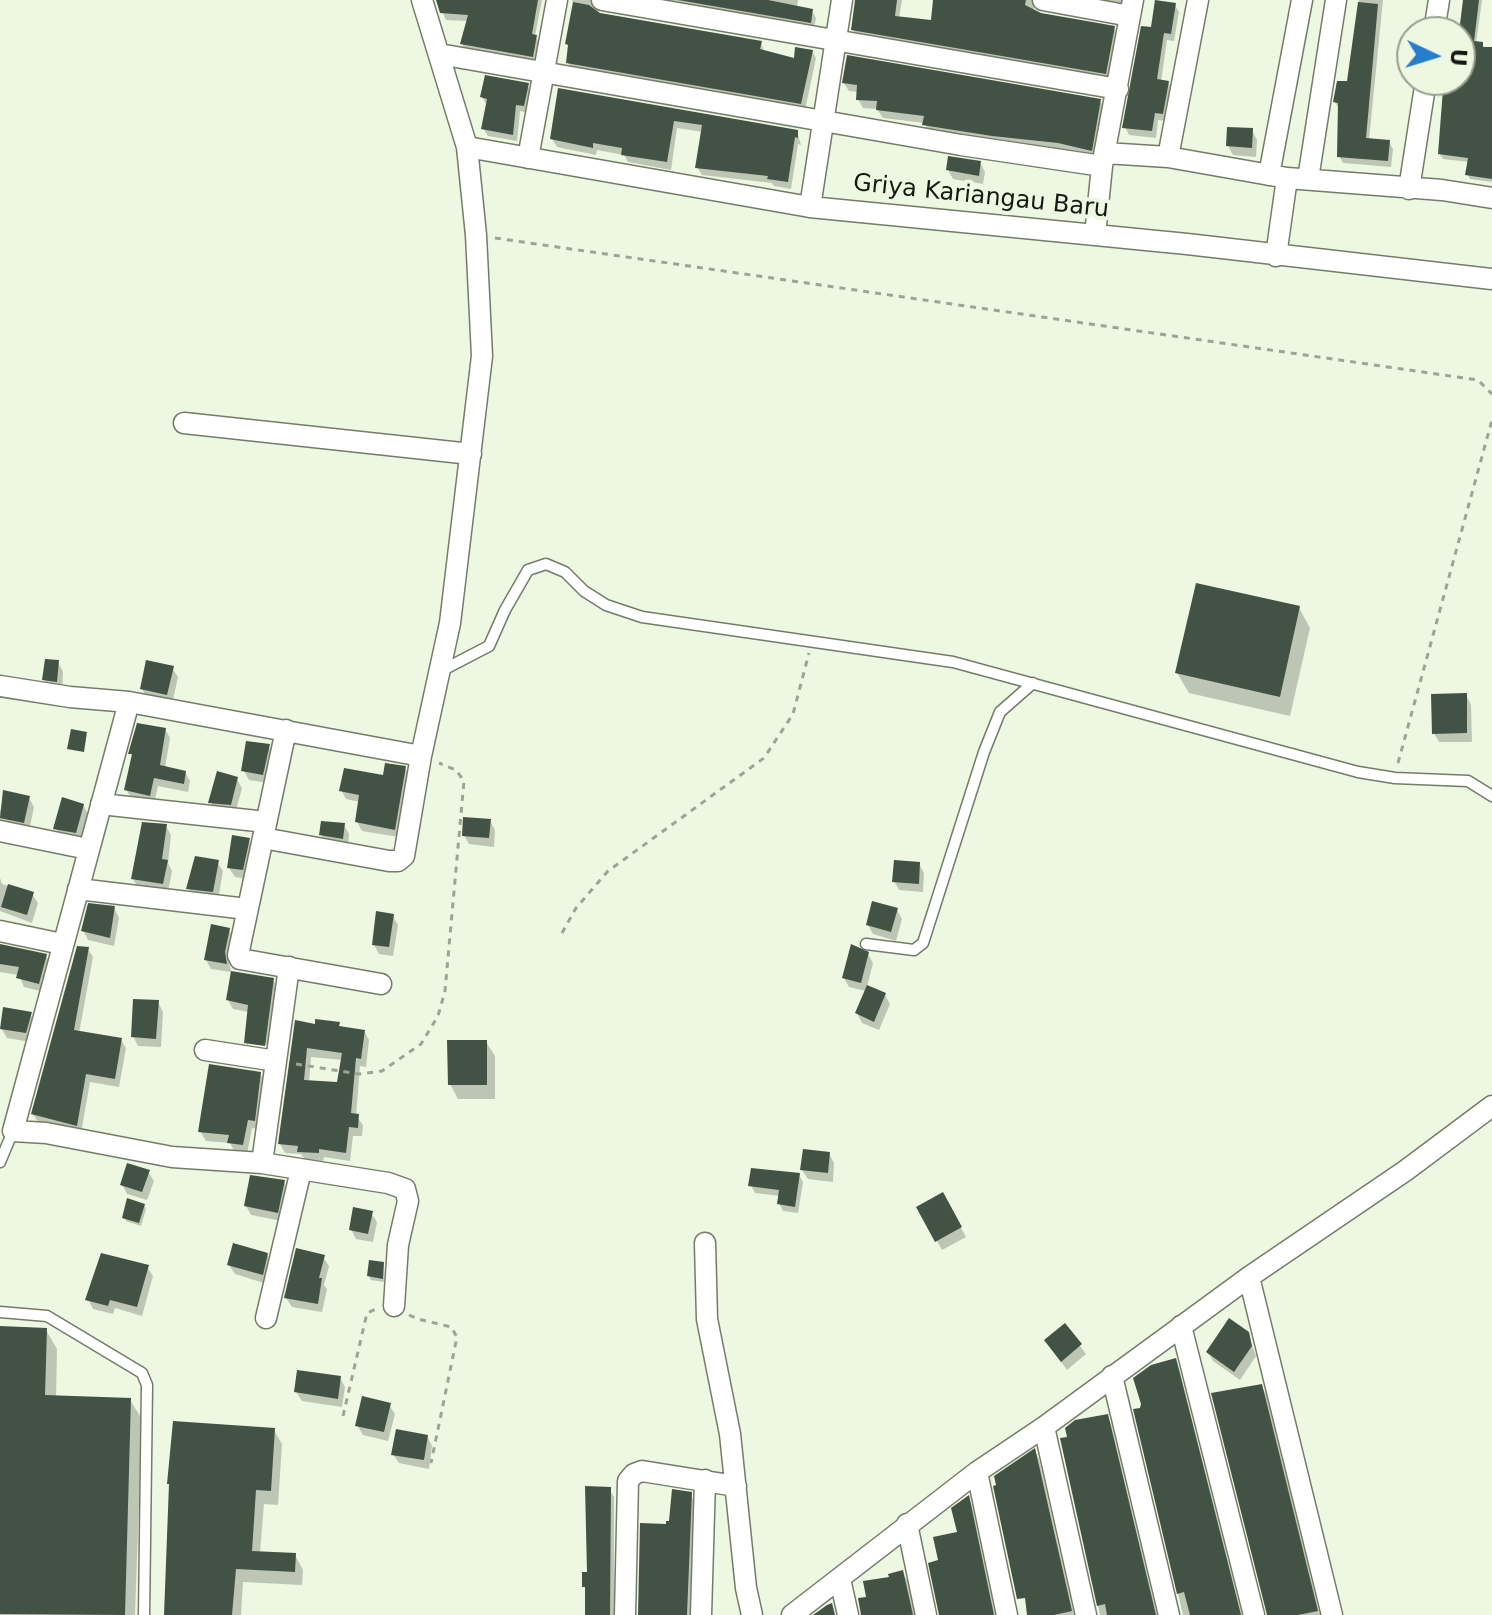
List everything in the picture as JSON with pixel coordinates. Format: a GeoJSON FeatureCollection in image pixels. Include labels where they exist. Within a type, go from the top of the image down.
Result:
{"type":"FeatureCollection","features":[{"type":"Feature","properties":{"kind":"street"},"geometry":{"type":"LineString","coordinates":[[101,804],[265,830],[398,861],[404,856],[421,756],[450,623],[482,356],[476,235],[467,147],[422,0]]}},
{"type":"Feature","properties":{"kind":"street"},"geometry":{"type":"LineString","coordinates":[[528,158],[557,0]]}},
{"type":"Feature","properties":{"kind":"street"},"geometry":{"type":"LineString","coordinates":[[602,0],[1118,89]]}},
{"type":"Feature","properties":{"kind":"street"},"geometry":{"type":"LineString","coordinates":[[810,207],[842,0]]}},
{"type":"Feature","properties":{"kind":"street"},"geometry":{"type":"LineString","coordinates":[[1043,0],[1132,8],[1104,160],[1095,235]]}},
{"type":"Feature","properties":{"kind":"street"},"geometry":{"type":"LineString","coordinates":[[1168,157],[1198,0]]}},
{"type":"Feature","properties":{"kind":"street"},"geometry":{"type":"LineString","coordinates":[[1276,256],[1278,176],[1302,0]]}},
{"type":"Feature","properties":{"kind":"street"},"geometry":{"type":"LineString","coordinates":[[1308,179],[1336,0]]}},
{"type":"Feature","properties":{"kind":"street"},"geometry":{"type":"LineString","coordinates":[[439,54],[823,120],[1104,160],[1168,157],[1278,176],[1442,190],[1492,198]]}},
{"type":"Feature","properties":{"kind":"street"},"geometry":{"type":"LineString","coordinates":[[1409,189],[1424,96]]}},
{"type":"Feature","properties":{"kind":"street","name":"Griya Kariangau Baru"},"geometry":{"type":"LineString","coordinates":[[467,147],[810,207],[1492,279]]}},
{"type":"Feature","properties":{"kind":"street"},"geometry":{"type":"LineString","coordinates":[[184,423],[471,454]]}},
{"type":"Feature","properties":{"kind":"street"},"geometry":{"type":"LineString","coordinates":[[0,686],[129,702],[421,756]]}},
{"type":"Feature","properties":{"kind":"street"},"geometry":{"type":"LineString","coordinates":[[129,702],[13,1131],[46,1133],[172,1157],[262,1163],[388,1183],[405,1189],[408,1201],[398,1245],[394,1306]]}},
{"type":"Feature","properties":{"kind":"street"},"geometry":{"type":"LineString","coordinates":[[286,730],[237,950],[240,959],[381,984]]}},
{"type":"Feature","properties":{"kind":"street"},"geometry":{"type":"LineString","coordinates":[[0,831],[88,849]]}},
{"type":"Feature","properties":{"kind":"street"},"geometry":{"type":"LineString","coordinates":[[78,889],[247,909]]}},
{"type":"Feature","properties":{"kind":"street"},"geometry":{"type":"LineString","coordinates":[[0,931],[62,944]]}},
{"type":"Feature","properties":{"kind":"street"},"geometry":{"type":"LineString","coordinates":[[262,1163],[289,967]]}},
{"type":"Feature","properties":{"kind":"street"},"geometry":{"type":"LineString","coordinates":[[205,1050],[276,1061]]}},
{"type":"Feature","properties":{"kind":"street"},"geometry":{"type":"LineString","coordinates":[[792,1615],[977,1472],[1044,1427],[1249,1277],[1405,1171],[1492,1106]]}},
{"type":"Feature","properties":{"kind":"street"},"geometry":{"type":"LineString","coordinates":[[266,1318],[301,1170]]}},
{"type":"Feature","properties":{"kind":"street"},"geometry":{"type":"LineString","coordinates":[[705,1243],[707,1319],[730,1434],[746,1588],[752,1615]]}},
{"type":"Feature","properties":{"kind":"street"},"geometry":{"type":"LineString","coordinates":[[1249,1277],[1332,1615]]}},
{"type":"Feature","properties":{"kind":"street"},"geometry":{"type":"LineString","coordinates":[[1181,1326],[1254,1615]]}},
{"type":"Feature","properties":{"kind":"street"},"geometry":{"type":"LineString","coordinates":[[1112,1376],[1169,1615]]}},
{"type":"Feature","properties":{"kind":"street"},"geometry":{"type":"LineString","coordinates":[[1044,1427],[1086,1615]]}},
{"type":"Feature","properties":{"kind":"street"},"geometry":{"type":"LineString","coordinates":[[625,1615],[628,1481],[634,1474],[642,1471],[736,1486]]}},
{"type":"Feature","properties":{"kind":"street"},"geometry":{"type":"LineString","coordinates":[[977,1472],[1007,1615]]}},
{"type":"Feature","properties":{"kind":"street"},"geometry":{"type":"LineString","coordinates":[[701,1615],[705,1480]]}},
{"type":"Feature","properties":{"kind":"street"},"geometry":{"type":"LineString","coordinates":[[907,1524],[926,1615]]}},
{"type":"Feature","properties":{"kind":"street"},"geometry":{"type":"LineString","coordinates":[[840,1579],[848,1615]]}},
{"type":"Feature","properties":{"kind":"lane"},"geometry":{"type":"LineString","coordinates":[[439,672],[489,646],[528,570],[546,564],[565,572],[584,591],[606,605],[642,617],[953,662],[1358,772],[1395,778],[1468,781],[1492,796]]}},
{"type":"Feature","properties":{"kind":"lane"},"geometry":{"type":"LineString","coordinates":[[866,944],[914,950],[923,943],[984,752],[1000,712],[1033,683]]}},
{"type":"Feature","properties":{"kind":"lane"},"geometry":{"type":"LineString","coordinates":[[0,1162],[13,1131]]}},
{"type":"Feature","properties":{"kind":"lane"},"geometry":{"type":"LineString","coordinates":[[0,1312],[47,1316],[142,1373],[147,1385],[144,1615]]}},
{"type":"Feature","properties":{"kind":"path"},"geometry":{"type":"LineString","coordinates":[[476,235],[1478,380],[1492,394]]}},
{"type":"Feature","properties":{"kind":"path"},"geometry":{"type":"LineString","coordinates":[[1395,778],[1405,729],[1492,420]]}},
{"type":"Feature","properties":{"kind":"path"},"geometry":{"type":"LineString","coordinates":[[562,933],[576,908],[608,871],[764,758],[793,714],[812,642]]}},
{"type":"Feature","properties":{"kind":"path"},"geometry":{"type":"LineString","coordinates":[[276,1061],[359,1074],[382,1071],[421,1044],[438,1016],[445,991],[464,781],[456,770],[421,756]]}},
{"type":"Feature","properties":{"kind":"path"},"geometry":{"type":"LineString","coordinates":[[343,1416],[367,1313],[394,1306],[418,1319],[451,1327],[457,1337],[431,1463]]}},
{"type":"Feature","properties":{"kind":"building"},"geometry":{"type":"Polygon","coordinates":[[[436,0],[538,0],[532,34],[537,35],[533,57],[460,44],[468,15],[440,13],[436,0]]]}},
{"type":"Feature","properties":{"kind":"building"},"geometry":{"type":"Polygon","coordinates":[[[678,0],[768,0],[813,9],[811,23],[678,0]]]}},
{"type":"Feature","properties":{"kind":"building"},"geometry":{"type":"Polygon","coordinates":[[[855,0],[897,0],[895,16],[931,20],[933,0],[1026,0],[1025,5],[1041,13],[1115,26],[1106,74],[851,30],[855,0]]]}},
{"type":"Feature","properties":{"kind":"building"},"geometry":{"type":"Polygon","coordinates":[[[1155,0],[1176,3],[1171,34],[1164,33],[1157,79],[1169,81],[1163,114],[1155,113],[1152,131],[1122,128],[1141,26],[1151,27],[1155,0]]]}},
{"type":"Feature","properties":{"kind":"building"},"geometry":{"type":"Polygon","coordinates":[[[1463,0],[1479,0],[1476,25],[1476,16],[1461,16],[1463,0]]]}},
{"type":"Feature","properties":{"kind":"building"},"geometry":{"type":"Polygon","coordinates":[[[573,2],[589,5],[600,13],[762,41],[760,49],[794,58],[795,47],[813,50],[801,104],[566,63],[568,45],[565,44],[573,2]]]}},
{"type":"Feature","properties":{"kind":"building"},"geometry":{"type":"Polygon","coordinates":[[[1358,2],[1378,4],[1366,138],[1390,140],[1388,161],[1337,157],[1338,103],[1333,102],[1337,81],[1347,81],[1358,2]]]}},
{"type":"Feature","properties":{"kind":"building"},"geometry":{"type":"Polygon","coordinates":[[[1476,41],[1483,42],[1483,47],[1492,47],[1492,179],[1465,175],[1468,158],[1438,154],[1442,96],[1476,96],[1476,41]]]}},
{"type":"Feature","properties":{"kind":"building"},"geometry":{"type":"Polygon","coordinates":[[[847,55],[1101,99],[1092,151],[1058,143],[922,125],[924,116],[876,110],[877,101],[856,100],[857,85],[842,83],[847,55]]]}},
{"type":"Feature","properties":{"kind":"building"},"geometry":{"type":"Polygon","coordinates":[[[485,75],[529,83],[524,106],[516,105],[513,135],[481,129],[487,99],[480,97],[485,75]]]}},
{"type":"Feature","properties":{"kind":"building"},"geometry":{"type":"Polygon","coordinates":[[[558,88],[798,130],[788,182],[767,179],[768,176],[695,168],[702,125],[674,121],[667,162],[621,155],[622,148],[593,143],[593,148],[550,139],[558,88]]]}},
{"type":"Feature","properties":{"kind":"building"},"geometry":{"type":"Polygon","coordinates":[[[1227,127],[1253,128],[1252,148],[1226,146],[1227,127]]]}},
{"type":"Feature","properties":{"kind":"building"},"geometry":{"type":"Polygon","coordinates":[[[948,156],[981,161],[979,176],[946,170],[948,156]]]}},
{"type":"Feature","properties":{"kind":"building"},"geometry":{"type":"Polygon","coordinates":[[[1196,583],[1300,606],[1280,697],[1175,673],[1196,583]]]}},
{"type":"Feature","properties":{"kind":"building"},"geometry":{"type":"Polygon","coordinates":[[[45,659],[59,660],[57,682],[42,680],[45,659]]]}},
{"type":"Feature","properties":{"kind":"building"},"geometry":{"type":"Polygon","coordinates":[[[146,660],[174,666],[167,695],[140,689],[146,660]]]}},
{"type":"Feature","properties":{"kind":"building"},"geometry":{"type":"Polygon","coordinates":[[[1467,693],[1467,733],[1432,734],[1431,694],[1467,693]]]}},
{"type":"Feature","properties":{"kind":"building"},"geometry":{"type":"Polygon","coordinates":[[[137,723],[166,728],[160,765],[186,771],[184,784],[154,778],[150,796],[124,790],[132,754],[128,754],[137,723]]]}},
{"type":"Feature","properties":{"kind":"building"},"geometry":{"type":"Polygon","coordinates":[[[71,729],[87,732],[84,752],[67,749],[71,729]]]}},
{"type":"Feature","properties":{"kind":"building"},"geometry":{"type":"Polygon","coordinates":[[[246,741],[270,744],[263,775],[241,771],[246,741]]]}},
{"type":"Feature","properties":{"kind":"building"},"geometry":{"type":"Polygon","coordinates":[[[385,763],[406,766],[395,830],[355,822],[359,795],[339,791],[344,768],[383,775],[385,763]]]}},
{"type":"Feature","properties":{"kind":"building"},"geometry":{"type":"Polygon","coordinates":[[[217,771],[238,777],[231,805],[208,803],[217,771]]]}},
{"type":"Feature","properties":{"kind":"building"},"geometry":{"type":"Polygon","coordinates":[[[3,790],[30,796],[24,823],[0,818],[3,790]]]}},
{"type":"Feature","properties":{"kind":"building"},"geometry":{"type":"Polygon","coordinates":[[[62,797],[84,804],[76,833],[53,829],[62,797]]]}},
{"type":"Feature","properties":{"kind":"building"},"geometry":{"type":"Polygon","coordinates":[[[463,817],[491,819],[489,838],[462,836],[463,817]]]}},
{"type":"Feature","properties":{"kind":"building"},"geometry":{"type":"Polygon","coordinates":[[[321,821],[345,823],[343,839],[319,835],[321,821]]]}},
{"type":"Feature","properties":{"kind":"building"},"geometry":{"type":"Polygon","coordinates":[[[142,822],[167,824],[162,859],[168,860],[163,884],[131,879],[142,822]]]}},
{"type":"Feature","properties":{"kind":"building"},"geometry":{"type":"Polygon","coordinates":[[[232,835],[250,838],[243,870],[227,868],[232,835]]]}},
{"type":"Feature","properties":{"kind":"building"},"geometry":{"type":"Polygon","coordinates":[[[195,856],[219,860],[213,892],[186,889],[195,856]]]}},
{"type":"Feature","properties":{"kind":"building"},"geometry":{"type":"Polygon","coordinates":[[[894,860],[920,862],[919,884],[892,882],[894,860]]]}},
{"type":"Feature","properties":{"kind":"building"},"geometry":{"type":"Polygon","coordinates":[[[8,884],[34,892],[27,915],[1,907],[8,884]]]}},
{"type":"Feature","properties":{"kind":"building"},"geometry":{"type":"Polygon","coordinates":[[[872,901],[898,908],[891,932],[866,925],[872,901]]]}},
{"type":"Feature","properties":{"kind":"building"},"geometry":{"type":"Polygon","coordinates":[[[88,903],[115,906],[110,938],[81,931],[88,903]]]}},
{"type":"Feature","properties":{"kind":"building"},"geometry":{"type":"Polygon","coordinates":[[[376,911],[394,914],[389,947],[372,945],[376,911]]]}},
{"type":"Feature","properties":{"kind":"building"},"geometry":{"type":"Polygon","coordinates":[[[211,924],[230,928],[225,952],[227,964],[204,960],[211,924]]]}},
{"type":"Feature","properties":{"kind":"building"},"geometry":{"type":"Polygon","coordinates":[[[0,944],[47,954],[39,984],[16,978],[19,967],[0,964],[0,944]]]}},
{"type":"Feature","properties":{"kind":"building"},"geometry":{"type":"Polygon","coordinates":[[[851,944],[869,952],[861,983],[842,978],[851,944]]]}},
{"type":"Feature","properties":{"kind":"building"},"geometry":{"type":"Polygon","coordinates":[[[77,946],[89,947],[74,1030],[122,1038],[115,1079],[86,1074],[77,1126],[31,1114],[77,946]]]}},
{"type":"Feature","properties":{"kind":"building"},"geometry":{"type":"Polygon","coordinates":[[[231,971],[274,978],[265,1046],[244,1043],[248,1005],[226,1000],[231,971]]]}},
{"type":"Feature","properties":{"kind":"building"},"geometry":{"type":"Polygon","coordinates":[[[867,985],[886,993],[874,1022],[855,1013],[867,985]]]}},
{"type":"Feature","properties":{"kind":"building"},"geometry":{"type":"Polygon","coordinates":[[[133,999],[159,1000],[156,1039],[131,1037],[133,999]]]}},
{"type":"Feature","properties":{"kind":"building"},"geometry":{"type":"Polygon","coordinates":[[[3,1007],[32,1012],[26,1033],[0,1029],[3,1007]]]}},
{"type":"Feature","properties":{"kind":"building"},"geometry":{"type":"Polygon","coordinates":[[[315,1019],[340,1022],[339,1026],[365,1030],[361,1059],[356,1058],[351,1113],[359,1114],[358,1128],[349,1127],[346,1153],[319,1149],[319,1153],[297,1152],[298,1146],[278,1144],[295,1020],[315,1024],[315,1019]],[[307,1048],[304,1080],[337,1082],[342,1053],[307,1048]]]}},
{"type":"Feature","properties":{"kind":"building"},"geometry":{"type":"Polygon","coordinates":[[[447,1040],[487,1040],[487,1085],[448,1085],[447,1040]]]}},
{"type":"Feature","properties":{"kind":"building"},"geometry":{"type":"Polygon","coordinates":[[[209,1064],[261,1072],[255,1121],[248,1120],[243,1145],[227,1143],[229,1135],[198,1132],[209,1064]]]}},
{"type":"Feature","properties":{"kind":"building"},"geometry":{"type":"Polygon","coordinates":[[[803,1149],[830,1152],[828,1173],[800,1170],[803,1149]]]}},
{"type":"Feature","properties":{"kind":"building"},"geometry":{"type":"Polygon","coordinates":[[[127,1163],[150,1170],[142,1192],[120,1185],[127,1163]]]}},
{"type":"Feature","properties":{"kind":"building"},"geometry":{"type":"Polygon","coordinates":[[[751,1168],[800,1173],[795,1207],[777,1204],[779,1190],[748,1186],[751,1168]]]}},
{"type":"Feature","properties":{"kind":"building"},"geometry":{"type":"Polygon","coordinates":[[[250,1175],[285,1180],[278,1213],[244,1206],[250,1175]]]}},
{"type":"Feature","properties":{"kind":"building"},"geometry":{"type":"Polygon","coordinates":[[[943,1192],[962,1227],[935,1242],[916,1207],[943,1192]]]}},
{"type":"Feature","properties":{"kind":"building"},"geometry":{"type":"Polygon","coordinates":[[[127,1198],[145,1204],[139,1223],[122,1218],[127,1198]]]}},
{"type":"Feature","properties":{"kind":"building"},"geometry":{"type":"Polygon","coordinates":[[[353,1207],[373,1211],[368,1234],[349,1230],[353,1207]]]}},
{"type":"Feature","properties":{"kind":"building"},"geometry":{"type":"Polygon","coordinates":[[[233,1243],[268,1253],[263,1275],[227,1265],[233,1243]]]}},
{"type":"Feature","properties":{"kind":"building"},"geometry":{"type":"Polygon","coordinates":[[[296,1248],[325,1255],[319,1278],[322,1278],[318,1304],[284,1298],[296,1248]]]}},
{"type":"Feature","properties":{"kind":"building"},"geometry":{"type":"Polygon","coordinates":[[[101,1253],[149,1265],[137,1307],[110,1300],[108,1306],[85,1300],[101,1253]]]}},
{"type":"Feature","properties":{"kind":"building"},"geometry":{"type":"Polygon","coordinates":[[[369,1260],[384,1262],[383,1279],[367,1276],[369,1260]]]}},
{"type":"Feature","properties":{"kind":"building"},"geometry":{"type":"Polygon","coordinates":[[[1229,1318],[1249,1332],[1252,1346],[1234,1372],[1206,1352],[1229,1318]]]}},
{"type":"Feature","properties":{"kind":"building"},"geometry":{"type":"Polygon","coordinates":[[[1065,1323],[1082,1344],[1061,1362],[1044,1340],[1065,1323]]]}},
{"type":"Feature","properties":{"kind":"building"},"geometry":{"type":"Polygon","coordinates":[[[0,1326],[47,1328],[45,1395],[131,1398],[125,1615],[0,1614],[0,1326]]]}},
{"type":"Feature","properties":{"kind":"building"},"geometry":{"type":"Polygon","coordinates":[[[1176,1358],[1241,1615],[1190,1615],[1184,1592],[1177,1594],[1133,1409],[1140,1408],[1141,1404],[1133,1378],[1151,1365],[1176,1358]]]}},
{"type":"Feature","properties":{"kind":"building"},"geometry":{"type":"Polygon","coordinates":[[[297,1370],[341,1376],[338,1399],[294,1392],[297,1370]]]}},
{"type":"Feature","properties":{"kind":"building"},"geometry":{"type":"Polygon","coordinates":[[[1262,1384],[1318,1611],[1298,1615],[1267,1615],[1211,1393],[1262,1384]]]}},
{"type":"Feature","properties":{"kind":"building"},"geometry":{"type":"Polygon","coordinates":[[[362,1396],[391,1403],[384,1432],[355,1426],[362,1396]]]}},
{"type":"Feature","properties":{"kind":"building"},"geometry":{"type":"Polygon","coordinates":[[[1108,1414],[1156,1615],[1107,1615],[1105,1604],[1097,1606],[1060,1438],[1067,1437],[1065,1428],[1075,1420],[1108,1414]]]}},
{"type":"Feature","properties":{"kind":"building"},"geometry":{"type":"Polygon","coordinates":[[[173,1421],[275,1428],[271,1491],[256,1490],[252,1551],[296,1553],[295,1572],[236,1569],[232,1615],[164,1615],[167,1484],[173,1421]]]}},
{"type":"Feature","properties":{"kind":"building"},"geometry":{"type":"Polygon","coordinates":[[[396,1429],[428,1435],[424,1460],[391,1455],[396,1429]]]}},
{"type":"Feature","properties":{"kind":"building"},"geometry":{"type":"Polygon","coordinates":[[[1035,1448],[1072,1611],[1054,1615],[1027,1615],[1025,1598],[1017,1599],[993,1486],[996,1485],[994,1476],[1035,1448]]]}},
{"type":"Feature","properties":{"kind":"building"},"geometry":{"type":"Polygon","coordinates":[[[585,1486],[611,1487],[610,1615],[585,1615],[582,1572],[587,1572],[585,1486]]]}},
{"type":"Feature","properties":{"kind":"building"},"geometry":{"type":"Polygon","coordinates":[[[672,1489],[692,1492],[687,1615],[638,1615],[640,1523],[666,1524],[669,1521],[672,1489]]]}},
{"type":"Feature","properties":{"kind":"building"},"geometry":{"type":"Polygon","coordinates":[[[969,1495],[994,1615],[939,1615],[928,1563],[938,1560],[933,1537],[957,1532],[951,1508],[969,1495]]]}},
{"type":"Feature","properties":{"kind":"building"},"geometry":{"type":"Polygon","coordinates":[[[903,1570],[913,1615],[861,1615],[858,1598],[866,1597],[863,1581],[889,1577],[888,1574],[903,1570]]]}},
{"type":"Feature","properties":{"kind":"building"},"geometry":{"type":"Polygon","coordinates":[[[832,1603],[835,1615],[813,1615],[827,1605],[832,1603]]]}}]}
